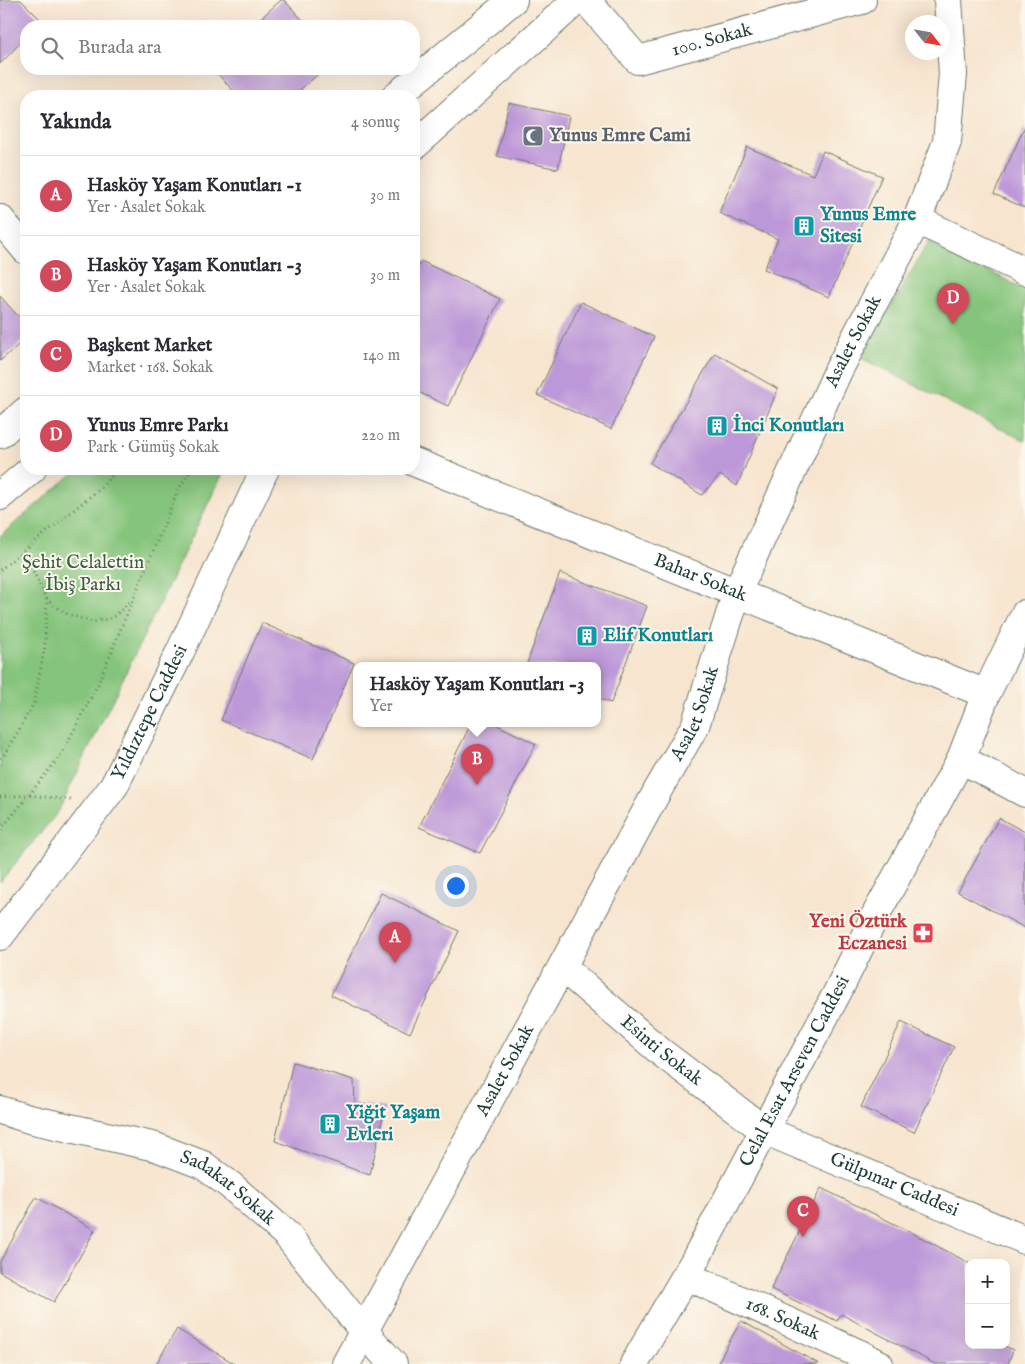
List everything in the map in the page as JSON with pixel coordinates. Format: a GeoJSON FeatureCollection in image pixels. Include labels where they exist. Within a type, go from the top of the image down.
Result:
{"type":"FeatureCollection","features":[{"type":"Feature","properties":{"kind":"street"},"geometry":{"type":"LineString","coordinates":[[403,90],[513,0]]}},
{"type":"Feature","properties":{"kind":"street"},"geometry":{"type":"LineString","coordinates":[[420,141],[577,0]]}},
{"type":"Feature","properties":{"kind":"street","name":"100. Sokak"},"geometry":{"type":"LineString","coordinates":[[586,0],[638,60],[862,0]]}},
{"type":"Feature","properties":{"kind":"street","name":"Asalet Sokak"},"geometry":{"type":"LineString","coordinates":[[346,1364],[659,788],[695,726],[737,592],[838,371],[917,220],[947,142],[953,74],[948,0]]}},
{"type":"Feature","properties":{"kind":"street"},"geometry":{"type":"LineString","coordinates":[[0,219],[20,243]]}},
{"type":"Feature","properties":{"kind":"street"},"geometry":{"type":"LineString","coordinates":[[917,220],[1025,271]]}},
{"type":"Feature","properties":{"kind":"street"},"geometry":{"type":"LineString","coordinates":[[0,434],[20,417]]}},
{"type":"Feature","properties":{"kind":"street","name":"Bahar Sokak"},"geometry":{"type":"LineString","coordinates":[[420,464],[986,694]]}},
{"type":"Feature","properties":{"kind":"street"},"geometry":{"type":"LineString","coordinates":[[0,496],[25,475]]}},
{"type":"Feature","properties":{"kind":"street","name":"Yıldıztepe Caddesi"},"geometry":{"type":"LineString","coordinates":[[0,936],[114,786],[180,652],[262,475]]}},
{"type":"Feature","properties":{"kind":"street","name":"Celal Esat Arseven Caddesi"},"geometry":{"type":"LineString","coordinates":[[634,1364],[687,1276],[837,993],[875,916],[962,759],[986,694],[1025,614]]}},
{"type":"Feature","properties":{"kind":"street"},"geometry":{"type":"LineString","coordinates":[[962,759],[1025,793]]}},
{"type":"Feature","properties":{"kind":"street","name":"Esinti Sokak"},"geometry":{"type":"LineString","coordinates":[[562,967],[662,1054],[764,1130]]}},
{"type":"Feature","properties":{"kind":"street","name":"Sadakat Sokak"},"geometry":{"type":"LineString","coordinates":[[0,1110],[29,1119],[156,1146],[203,1165],[230,1185],[287,1235],[364,1332],[393,1364]]}},
{"type":"Feature","properties":{"kind":"street","name":"Gülpınar Caddesi"},"geometry":{"type":"LineString","coordinates":[[764,1130],[1025,1240]]}},
{"type":"Feature","properties":{"kind":"street","name":"168. Sokak"},"geometry":{"type":"LineString","coordinates":[[687,1276],[879,1364]]}},
{"type":"Feature","properties":{"kind":"path"},"geometry":{"type":"LineString","coordinates":[[0,570],[102,487],[112,475]]}},
{"type":"Feature","properties":{"kind":"path"},"geometry":{"type":"LineString","coordinates":[[0,829],[61,755],[98,684],[179,488],[188,475]]}},
{"type":"Feature","properties":{"kind":"path"},"geometry":{"type":"LineString","coordinates":[[0,758],[5,754],[34,704],[45,646],[47,600],[33,571],[28,547]]}},
{"type":"Feature","properties":{"kind":"path"},"geometry":{"type":"LineString","coordinates":[[47,600],[67,614],[93,622],[112,618],[134,598]]}},
{"type":"Feature","properties":{"kind":"path"},"geometry":{"type":"LineString","coordinates":[[0,797],[29,795],[102,803]]}},
{"type":"Feature","properties":{"kind":"green space"},"geometry":{"type":"Polygon","coordinates":[[[930,239],[1025,290],[1025,441],[861,358],[930,239]]]}},
{"type":"Feature","properties":{"kind":"green space","name":"Şehit Celalettin İbiş Parkı"},"geometry":{"type":"Polygon","coordinates":[[[71,475],[222,475],[58,812],[0,882],[0,536],[71,475]]]}},
{"type":"Feature","properties":{"kind":"building"},"geometry":{"type":"Polygon","coordinates":[[[0,0],[21,0],[41,20],[20,20],[20,43],[0,64],[0,0]]]}},
{"type":"Feature","properties":{"kind":"building"},"geometry":{"type":"Polygon","coordinates":[[[281,0],[284,0],[302,20],[259,20],[281,0]]]}},
{"type":"Feature","properties":{"kind":"building"},"geometry":{"type":"Polygon","coordinates":[[[219,75],[317,75],[300,90],[232,90],[219,75]]]}},
{"type":"Feature","properties":{"kind":"building","name":"Yunus Emre Cami"},"geometry":{"type":"Polygon","coordinates":[[[509,103],[569,116],[558,169],[497,156],[509,103]]]}},
{"type":"Feature","properties":{"kind":"building"},"geometry":{"type":"Polygon","coordinates":[[[1025,126],[1025,208],[994,194],[1025,126]]]}},
{"type":"Feature","properties":{"kind":"building","name":"Yunus Emre Sitesi"},"geometry":{"type":"Polygon","coordinates":[[[747,147],[813,175],[823,151],[882,176],[829,297],[764,269],[778,239],[719,213],[747,147]]]}},
{"type":"Feature","properties":{"kind":"building"},"geometry":{"type":"Polygon","coordinates":[[[421,261],[500,299],[448,406],[420,393],[421,261]]]}},
{"type":"Feature","properties":{"kind":"building"},"geometry":{"type":"Polygon","coordinates":[[[0,296],[20,318],[20,343],[0,361],[0,296]]]}},
{"type":"Feature","properties":{"kind":"building"},"geometry":{"type":"Polygon","coordinates":[[[581,302],[654,337],[611,429],[537,395],[581,302]]]}},
{"type":"Feature","properties":{"kind":"building","name":"İnci Konutları"},"geometry":{"type":"Polygon","coordinates":[[[715,353],[778,389],[737,486],[720,475],[702,495],[650,463],[715,353]]]}},
{"type":"Feature","properties":{"kind":"building","name":"Elif Konutları"},"geometry":{"type":"Polygon","coordinates":[[[560,573],[647,606],[611,703],[601,699],[601,662],[527,662],[560,573]]]}},
{"type":"Feature","properties":{"kind":"building"},"geometry":{"type":"Polygon","coordinates":[[[262,623],[353,663],[313,759],[221,720],[262,623]]]}},
{"type":"Feature","properties":{"kind":"building"},"geometry":{"type":"Polygon","coordinates":[[[469,727],[501,727],[536,744],[480,853],[419,827],[469,727]]]}},
{"type":"Feature","properties":{"kind":"building"},"geometry":{"type":"Polygon","coordinates":[[[999,818],[1025,832],[1025,928],[958,892],[999,818]]]}},
{"type":"Feature","properties":{"kind":"building"},"geometry":{"type":"Polygon","coordinates":[[[381,893],[459,931],[410,1033],[331,995],[381,893]]]}},
{"type":"Feature","properties":{"kind":"building"},"geometry":{"type":"Polygon","coordinates":[[[901,1022],[954,1047],[914,1132],[861,1107],[901,1022]]]}},
{"type":"Feature","properties":{"kind":"building","name":"Yiğit Yaşam Evleri"},"geometry":{"type":"Polygon","coordinates":[[[293,1062],[354,1080],[355,1104],[385,1108],[370,1175],[275,1141],[293,1062]]]}},
{"type":"Feature","properties":{"kind":"building"},"geometry":{"type":"Polygon","coordinates":[[[821,1188],[965,1261],[965,1349],[1013,1350],[1008,1364],[935,1364],[841,1314],[837,1321],[771,1289],[821,1188]]]}},
{"type":"Feature","properties":{"kind":"building"},"geometry":{"type":"Polygon","coordinates":[[[36,1197],[95,1230],[54,1302],[0,1272],[0,1262],[36,1197]]]}},
{"type":"Feature","properties":{"kind":"building"},"geometry":{"type":"Polygon","coordinates":[[[741,1321],[819,1364],[717,1364],[741,1321]]]}},
{"type":"Feature","properties":{"kind":"building"},"geometry":{"type":"Polygon","coordinates":[[[177,1329],[235,1364],[156,1364],[177,1329]]]}},
{"type":"Feature","properties":{"kind":"place","name":"Yunus Emre Cami"},"geometry":{"type":"Point","coordinates":[533,136]}},
{"type":"Feature","properties":{"kind":"place","name":"Yunus Emre Sitesi"},"geometry":{"type":"Point","coordinates":[804,226]}},
{"type":"Feature","properties":{"kind":"place","name":"Yunus Emre Parkı"},"geometry":{"type":"Point","coordinates":[953,324]}},
{"type":"Feature","properties":{"kind":"place","name":"İnci Konutları"},"geometry":{"type":"Point","coordinates":[717,426]}},
{"type":"Feature","properties":{"kind":"place","name":"Elif Konutları"},"geometry":{"type":"Point","coordinates":[587,636]}},
{"type":"Feature","properties":{"kind":"place","name":"Hasköy Yaşam Konutları -3"},"geometry":{"type":"Point","coordinates":[477,785]}},
{"type":"Feature","properties":{"kind":"place","name":"Yeni Öztürk Eczanesi"},"geometry":{"type":"Point","coordinates":[923,933]}},
{"type":"Feature","properties":{"kind":"place","name":"Hasköy Yaşam Konutları -1"},"geometry":{"type":"Point","coordinates":[395,963]}},
{"type":"Feature","properties":{"kind":"place","name":"Yiğit Yaşam Evleri"},"geometry":{"type":"Point","coordinates":[330,1124]}},
{"type":"Feature","properties":{"kind":"place","name":"Başkent Market"},"geometry":{"type":"Point","coordinates":[803,1237]}}]}
